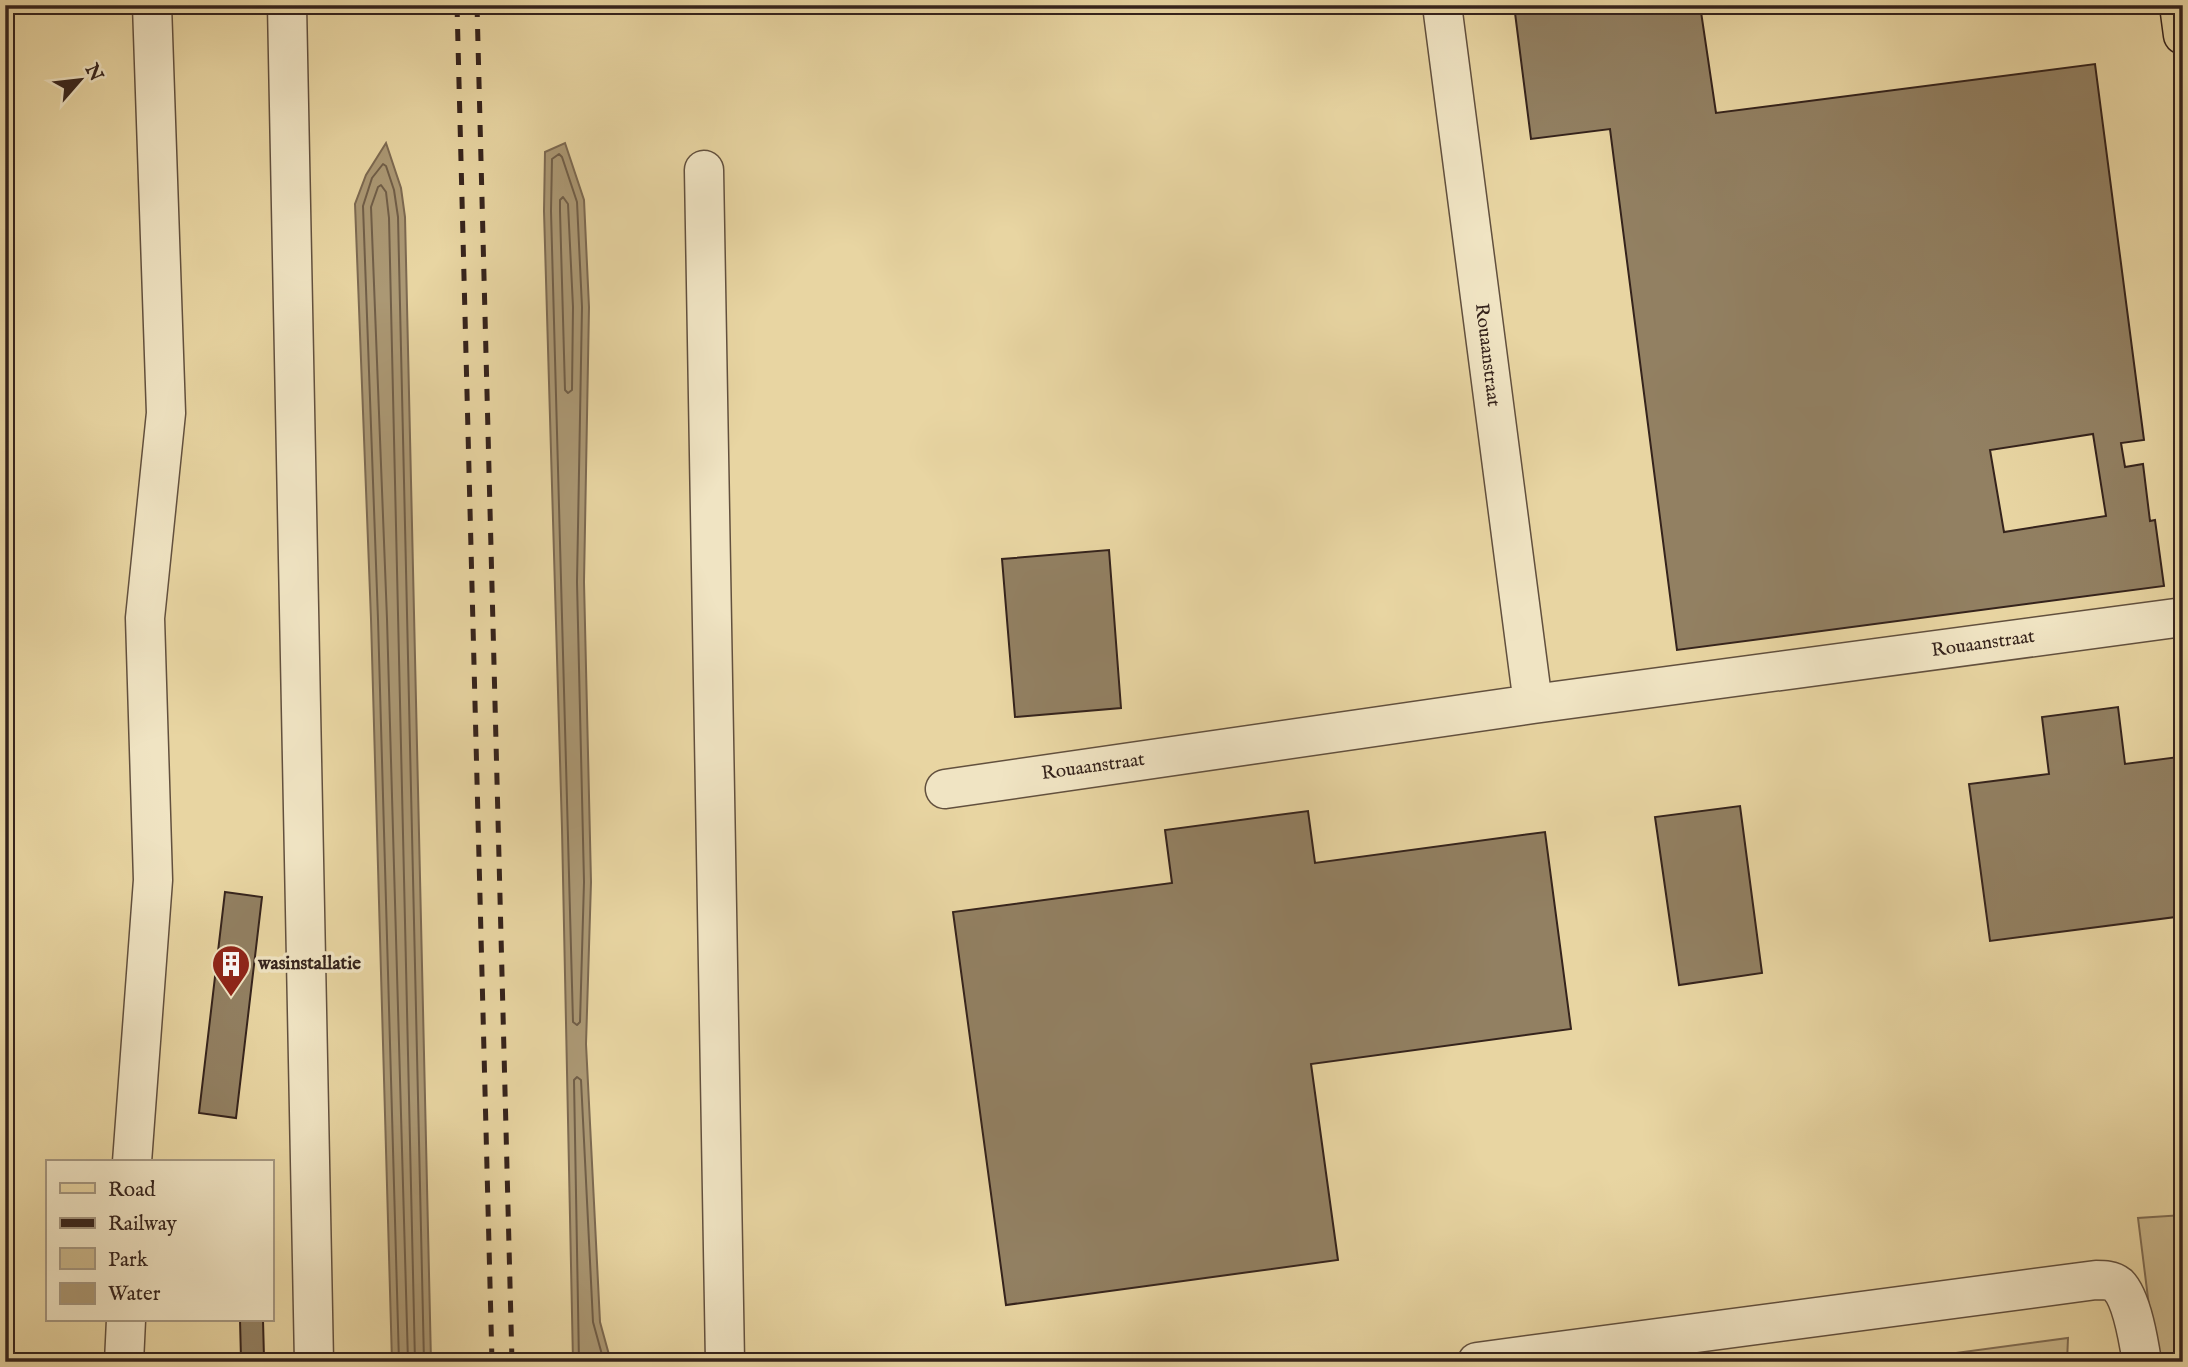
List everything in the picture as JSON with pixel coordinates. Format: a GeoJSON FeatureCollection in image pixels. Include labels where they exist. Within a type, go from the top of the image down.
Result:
{"type":"FeatureCollection","features":[{"type":"Feature","properties":{"kind":"main road"},"geometry":{"type":"LineString","coordinates":[[2179,5],[2183,35]]}},
{"type":"Feature","properties":{"kind":"street"},"geometry":{"type":"LineString","coordinates":[[132,1160],[153,880],[145,618],[166,413],[152,5]]}},
{"type":"Feature","properties":{"kind":"street"},"geometry":{"type":"LineString","coordinates":[[287,5],[314,1362]]}},
{"type":"Feature","properties":{"kind":"street","name":"Rouaanstraat"},"geometry":{"type":"LineString","coordinates":[[1442,5],[1533,704]]}},
{"type":"Feature","properties":{"kind":"street"},"geometry":{"type":"LineString","coordinates":[[704,170],[725,1362]]}},
{"type":"Feature","properties":{"kind":"street","name":"Rouaanstraat"},"geometry":{"type":"LineString","coordinates":[[945,789],[1533,704],[2183,617]]}},
{"type":"Feature","properties":{"kind":"street"},"geometry":{"type":"LineString","coordinates":[[1477,1362],[2096,1280],[2117,1284],[2124,1294],[2140,1345],[2142,1362]]}},
{"type":"Feature","properties":{"kind":"street"},"geometry":{"type":"LineString","coordinates":[[124,1362],[126,1322]]}},
{"type":"Feature","properties":{"kind":"green space"},"geometry":{"type":"Polygon","coordinates":[[[2183,1215],[2183,1362],[2156,1362],[2138,1218],[2183,1215]]]}},
{"type":"Feature","properties":{"kind":"green space"},"geometry":{"type":"Polygon","coordinates":[[[2068,1338],[2067,1362],[1889,1362],[2068,1338]]]}},
{"type":"Feature","properties":{"kind":"water"},"geometry":{"type":"Polygon","coordinates":[[[386,143],[401,188],[405,217],[431,1362],[392,1362],[371,619],[355,204],[366,175],[386,143]]]}},
{"type":"Feature","properties":{"kind":"water"},"geometry":{"type":"Polygon","coordinates":[[[565,143],[584,200],[589,307],[584,582],[591,882],[586,1044],[600,1322],[611,1362],[573,1362],[562,829],[544,211],[545,152],[565,143]]]}},
{"type":"Feature","properties":{"kind":"building"},"geometry":{"type":"Polygon","coordinates":[[[1514,5],[1700,5],[1716,113],[2095,64],[2144,440],[2121,443],[2125,467],[2143,464],[2150,521],[2155,520],[2164,586],[1677,650],[1610,129],[1531,139],[1514,5]],[[2093,434],[1990,450],[2004,532],[2106,516],[2093,434]]]}},
{"type":"Feature","properties":{"kind":"building"},"geometry":{"type":"Polygon","coordinates":[[[1109,550],[1121,708],[1015,717],[1002,559],[1109,550]]]}},
{"type":"Feature","properties":{"kind":"building"},"geometry":{"type":"Polygon","coordinates":[[[2118,707],[2125,764],[2178,757],[2183,792],[2183,916],[1990,941],[1969,784],[2049,774],[2042,717],[2118,707]]]}},
{"type":"Feature","properties":{"kind":"building"},"geometry":{"type":"Polygon","coordinates":[[[1740,806],[1762,973],[1679,985],[1655,817],[1740,806]]]}},
{"type":"Feature","properties":{"kind":"building"},"geometry":{"type":"Polygon","coordinates":[[[1308,811],[1315,863],[1545,832],[1571,1029],[1311,1064],[1338,1260],[1006,1305],[953,912],[1172,883],[1165,830],[1308,811]]]}},
{"type":"Feature","properties":{"kind":"building","name":"wasinstallatie"},"geometry":{"type":"Polygon","coordinates":[[[225,892],[262,897],[236,1118],[199,1113],[225,892]]]}},
{"type":"Feature","properties":{"kind":"building"},"geometry":{"type":"Polygon","coordinates":[[[240,1322],[263,1322],[264,1358],[241,1359],[240,1322]]]}},
{"type":"Feature","properties":{"kind":"railway"},"geometry":{"type":"LineString","coordinates":[[457,5],[492,1362]]}},
{"type":"Feature","properties":{"kind":"railway"},"geometry":{"type":"LineString","coordinates":[[477,5],[512,1362]]}},
{"type":"Feature","properties":{"kind":"place","name":"wasinstallatie"},"geometry":{"type":"Point","coordinates":[231,998]}}]}
